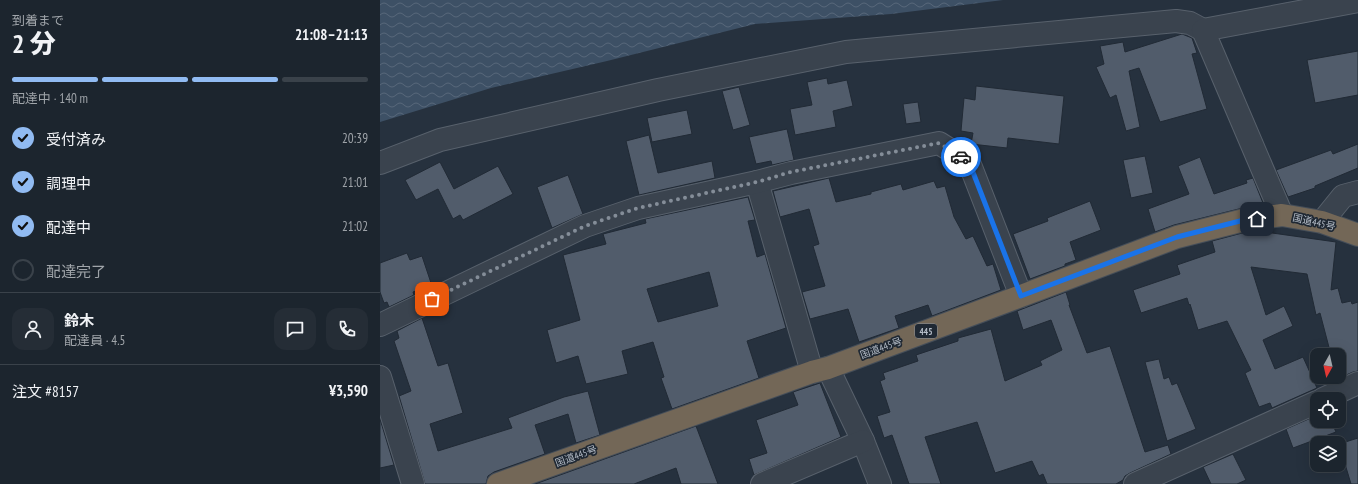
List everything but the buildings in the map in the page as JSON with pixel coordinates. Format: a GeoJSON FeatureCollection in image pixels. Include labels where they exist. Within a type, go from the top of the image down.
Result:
{"type":"FeatureCollection","features":[{"type":"Feature","properties":{"kind":"highway","name":"国道445号"},"geometry":{"type":"LineString","coordinates":[[498,484],[820,370],[1177,237],[1244,220],[1282,215],[1322,222],[1358,236]]}},
{"type":"Feature","properties":{"kind":"street"},"geometry":{"type":"LineString","coordinates":[[1203,30],[1358,1]]}},
{"type":"Feature","properties":{"kind":"street"},"geometry":{"type":"LineString","coordinates":[[380,162],[440,140],[658,90],[846,52],[1176,21],[1190,23],[1203,30],[1282,215]]}},
{"type":"Feature","properties":{"kind":"street"},"geometry":{"type":"LineString","coordinates":[[380,325],[585,226],[638,208],[757,182],[791,172],[939,143],[969,162],[1021,296]]}},
{"type":"Feature","properties":{"kind":"street"},"geometry":{"type":"LineString","coordinates":[[757,182],[820,370],[863,441],[880,484]]}},
{"type":"Feature","properties":{"kind":"street"},"geometry":{"type":"LineString","coordinates":[[1322,222],[1343,196],[1358,192]]}},
{"type":"Feature","properties":{"kind":"street"},"geometry":{"type":"LineString","coordinates":[[380,378],[413,484]]}},
{"type":"Feature","properties":{"kind":"street"},"geometry":{"type":"LineString","coordinates":[[1339,392],[1358,383]]}},
{"type":"Feature","properties":{"kind":"street"},"geometry":{"type":"LineString","coordinates":[[1135,484],[1310,405]]}},
{"type":"Feature","properties":{"kind":"street"},"geometry":{"type":"LineString","coordinates":[[762,484],[863,441]]}},
{"type":"Feature","properties":{"kind":"water"},"geometry":{"type":"Polygon","coordinates":[[[380,0],[1003,0],[891,14],[755,24],[491,88],[380,122],[380,0]]]}},
{"type":"Feature","properties":{"kind":"way so far"},"geometry":{"type":"LineString","coordinates":[[432,299],[585,226],[638,208],[757,182],[791,172],[939,143],[961,157]]}},
{"type":"Feature","properties":{"kind":"route"},"geometry":{"type":"LineString","coordinates":[[961,157],[969,162],[1021,296],[1177,237],[1244,220],[1257,219]]}}]}
